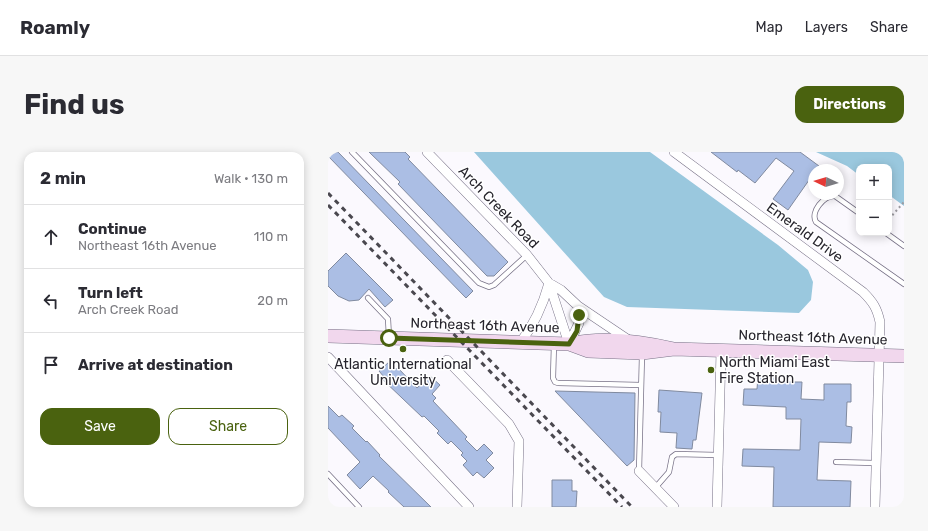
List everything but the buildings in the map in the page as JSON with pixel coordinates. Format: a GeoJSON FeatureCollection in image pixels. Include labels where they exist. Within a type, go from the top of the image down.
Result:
{"type":"FeatureCollection","features":[{"type":"Feature","properties":{"kind":"street","name":"Arch Creek Road"},"geometry":{"type":"LineString","coordinates":[[427,152],[527,255],[549,283],[569,344]]}},
{"type":"Feature","properties":{"kind":"street","name":"Emerald Drive"},"geometry":{"type":"LineString","coordinates":[[674,152],[863,292],[874,302],[878,310],[880,322],[874,507]]}},
{"type":"Feature","properties":{"kind":"street","name":"Arch Creek Road"},"geometry":{"type":"LineString","coordinates":[[549,283],[561,290],[578,306],[630,341]]}},
{"type":"Feature","properties":{"kind":"street"},"geometry":{"type":"LineString","coordinates":[[520,343],[530,330],[544,299],[549,283]]}},
{"type":"Feature","properties":{"kind":"street"},"geometry":{"type":"LineString","coordinates":[[569,344],[577,331],[579,323],[578,306]]}},
{"type":"Feature","properties":{"kind":"street","name":"Northeast 16th Avenue"},"geometry":{"type":"LineString","coordinates":[[328,336],[554,344],[569,344],[588,339],[642,342],[674,349]]}},
{"type":"Feature","properties":{"kind":"street","name":"Northeast 16th Avenue"},"geometry":{"type":"LineString","coordinates":[[569,344],[588,351],[642,353],[674,349],[904,356]]}},
{"type":"Feature","properties":{"kind":"street"},"geometry":{"type":"LineString","coordinates":[[717,507],[720,351]]}},
{"type":"Feature","properties":{"kind":"street"},"geometry":{"type":"LineString","coordinates":[[328,358],[469,507]]}},
{"type":"Feature","properties":{"kind":"street"},"geometry":{"type":"LineString","coordinates":[[447,360],[509,424],[516,434],[519,441],[517,507]]}},
{"type":"Feature","properties":{"kind":"street"},"geometry":{"type":"LineString","coordinates":[[639,471],[674,507]]}},
{"type":"Feature","properties":{"kind":"lane"},"geometry":{"type":"LineString","coordinates":[[352,152],[479,283],[490,286],[494,285],[527,255]]}},
{"type":"Feature","properties":{"kind":"lane"},"geometry":{"type":"LineString","coordinates":[[856,211],[835,196],[830,195],[826,197],[814,214],[814,218],[816,222],[904,284]]}},
{"type":"Feature","properties":{"kind":"lane"},"geometry":{"type":"LineString","coordinates":[[890,236],[904,246]]}},
{"type":"Feature","properties":{"kind":"lane"},"geometry":{"type":"LineString","coordinates":[[368,298],[388,319],[389,338]]}},
{"type":"Feature","properties":{"kind":"lane"},"geometry":{"type":"LineString","coordinates":[[554,344],[553,378],[555,382],[641,385]]}},
{"type":"Feature","properties":{"kind":"lane"},"geometry":{"type":"LineString","coordinates":[[639,471],[642,353]]}},
{"type":"Feature","properties":{"kind":"lane"},"geometry":{"type":"LineString","coordinates":[[655,488],[669,472],[672,457],[676,454],[718,455]]}},
{"type":"Feature","properties":{"kind":"lane"},"geometry":{"type":"LineString","coordinates":[[836,462],[876,463]]}},
{"type":"Feature","properties":{"kind":"lane"},"geometry":{"type":"LineString","coordinates":[[328,474],[359,507]]}},
{"type":"Feature","properties":{"kind":"path"},"geometry":{"type":"LineString","coordinates":[[892,216],[904,202]]}},
{"type":"Feature","properties":{"kind":"water"},"geometry":{"type":"Polygon","coordinates":[[[474,152],[650,152],[778,245],[808,270],[813,282],[811,300],[799,313],[627,307],[604,297],[474,152]]]}},
{"type":"Feature","properties":{"kind":"water"},"geometry":{"type":"Polygon","coordinates":[[[816,152],[901,152],[904,155],[904,206],[892,197],[892,164],[856,164],[856,173],[843,164],[816,152]]]}},
{"type":"Feature","properties":{"kind":"railway"},"geometry":{"type":"LineString","coordinates":[[328,193],[632,507]]}},
{"type":"Feature","properties":{"kind":"railway"},"geometry":{"type":"LineString","coordinates":[[328,205],[622,507]]}},
{"type":"Feature","properties":{"kind":"place","name":"Atlantic International University"},"geometry":{"type":"Point","coordinates":[403,349]}},
{"type":"Feature","properties":{"kind":"place","name":"North Miami East Fire Station"},"geometry":{"type":"Point","coordinates":[711,370]}},
{"type":"Feature","properties":{"kind":"route"},"geometry":{"type":"LineString","coordinates":[[389,338],[472,342],[569,344],[577,331],[579,315]]}}]}
